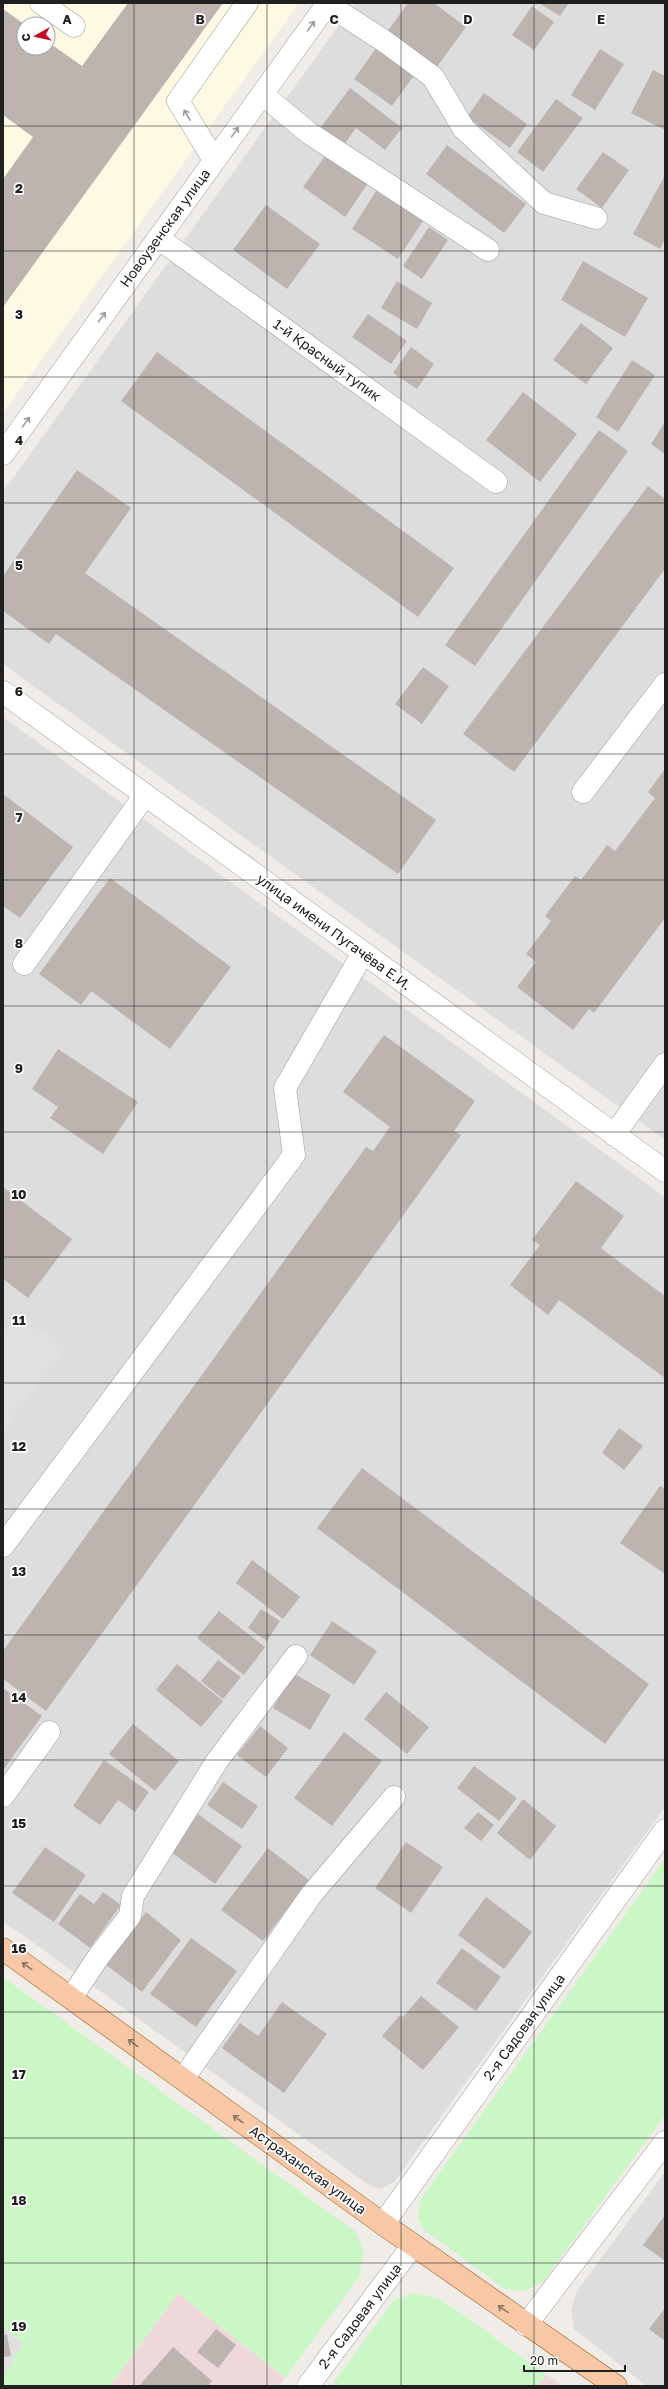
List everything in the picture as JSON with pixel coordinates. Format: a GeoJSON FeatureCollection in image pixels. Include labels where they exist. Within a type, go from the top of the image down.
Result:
{"type":"FeatureCollection","features":[{"type":"Feature","properties":{"kind":"main road","name":"Астраханская улица"},"geometry":{"type":"LineString","coordinates":[[3,1949],[383,2224],[526,2325],[616,2386]]}},
{"type":"Feature","properties":{"kind":"street"},"geometry":{"type":"LineString","coordinates":[[41,3],[74,26]]}},
{"type":"Feature","properties":{"kind":"street"},"geometry":{"type":"LineString","coordinates":[[214,160],[178,101],[247,3]]}},
{"type":"Feature","properties":{"kind":"street"},"geometry":{"type":"LineString","coordinates":[[327,3],[384,41],[433,77],[464,129],[544,203],[596,218]]}},
{"type":"Feature","properties":{"kind":"street","name":"Новоузенская улица"},"geometry":{"type":"LineString","coordinates":[[3,454],[327,3]]}},
{"type":"Feature","properties":{"kind":"street"},"geometry":{"type":"LineString","coordinates":[[262,94],[309,133],[488,250]]}},
{"type":"Feature","properties":{"kind":"street","name":"1-й Красный тупик"},"geometry":{"type":"LineString","coordinates":[[158,238],[496,482]]}},
{"type":"Feature","properties":{"kind":"street"},"geometry":{"type":"LineString","coordinates":[[583,792],[665,684]]}},
{"type":"Feature","properties":{"kind":"street","name":"улица имени Пугачёва Е.И."},"geometry":{"type":"LineString","coordinates":[[3,692],[665,1171]]}},
{"type":"Feature","properties":{"kind":"street"},"geometry":{"type":"LineString","coordinates":[[24,964],[145,795]]}},
{"type":"Feature","properties":{"kind":"street"},"geometry":{"type":"LineString","coordinates":[[3,1546],[294,1156],[285,1088],[363,953]]}},
{"type":"Feature","properties":{"kind":"street"},"geometry":{"type":"LineString","coordinates":[[614,1135],[665,1064]]}},
{"type":"Feature","properties":{"kind":"street"},"geometry":{"type":"LineString","coordinates":[[71,1998],[99,1956],[130,1916],[133,1896],[217,1761],[296,1656]]}},
{"type":"Feature","properties":{"kind":"street"},"geometry":{"type":"LineString","coordinates":[[3,1796],[49,1732]]}},
{"type":"Feature","properties":{"kind":"street"},"geometry":{"type":"LineString","coordinates":[[183,2079],[311,1895],[394,1797]]}},
{"type":"Feature","properties":{"kind":"street","name":"2-я Садовая улица"},"geometry":{"type":"LineString","coordinates":[[383,2224],[665,1830]]}},
{"type":"Feature","properties":{"kind":"street"},"geometry":{"type":"LineString","coordinates":[[526,2325],[665,2142]]}},
{"type":"Feature","properties":{"kind":"street","name":"2-я Садовая улица"},"geometry":{"type":"LineString","coordinates":[[308,2386],[413,2245]]}},
{"type":"Feature","properties":{"kind":"shaded area"},"geometry":{"type":"Polygon","coordinates":[[[3,3],[299,3],[3,413],[3,3]]]}},
{"type":"Feature","properties":{"kind":"shaded area"},"geometry":{"type":"Polygon","coordinates":[[[355,3],[665,3],[665,1140],[3,664],[3,492],[355,3]]]}},
{"type":"Feature","properties":{"kind":"shaded area"},"geometry":{"type":"Polygon","coordinates":[[[3,717],[665,1197],[665,1807],[394,2182],[381,2189],[369,2185],[3,1921],[3,717]]]}},
{"type":"Feature","properties":{"kind":"shaded area"},"geometry":{"type":"Polygon","coordinates":[[[8,1326],[41,1329],[66,1349],[3,1431],[3,1333],[8,1326]]]}},
{"type":"Feature","properties":{"kind":"shaded area"},"geometry":{"type":"Polygon","coordinates":[[[665,2172],[665,2386],[647,2386],[574,2329],[571,2310],[577,2291],[665,2172]]]}},
{"type":"Feature","properties":{"kind":"shaded area"},"geometry":{"type":"Polygon","coordinates":[[[178,2293],[285,2378],[279,2386],[110,2386],[178,2293]]]}},
{"type":"Feature","properties":{"kind":"shaded area"},"geometry":{"type":"Polygon","coordinates":[[[3,2328],[23,2343],[3,2378],[3,2328]]]}},
{"type":"Feature","properties":{"kind":"shaded area"},"geometry":{"type":"Polygon","coordinates":[[[546,2374],[563,2386],[537,2386],[546,2374]]]}},
{"type":"Feature","properties":{"kind":"green space"},"geometry":{"type":"Polygon","coordinates":[[[665,1859],[665,2115],[543,2282],[523,2291],[505,2289],[423,2229],[418,2217],[420,2200],[665,1859]]]}},
{"type":"Feature","properties":{"kind":"green space"},"geometry":{"type":"Polygon","coordinates":[[[3,1977],[357,2233],[364,2254],[359,2277],[285,2378],[178,2293],[110,2386],[7,2386],[3,2383],[3,1977]]]}},
{"type":"Feature","properties":{"kind":"green space"},"geometry":{"type":"Polygon","coordinates":[[[415,2293],[440,2299],[546,2374],[537,2386],[331,2386],[394,2300],[415,2293]]]}},
{"type":"Feature","properties":{"kind":"building"},"geometry":{"type":"Polygon","coordinates":[[[128,3],[223,3],[3,307],[3,179],[33,137],[3,115],[3,9],[16,18],[16,56],[56,56],[56,48],[82,66],[128,3]]]}},
{"type":"Feature","properties":{"kind":"building"},"geometry":{"type":"Polygon","coordinates":[[[408,3],[434,3],[466,27],[436,68],[387,32],[408,3]]]}},
{"type":"Feature","properties":{"kind":"building"},"geometry":{"type":"Polygon","coordinates":[[[539,3],[569,3],[560,16],[539,3]]]}},
{"type":"Feature","properties":{"kind":"building"},"geometry":{"type":"Polygon","coordinates":[[[532,6],[554,22],[534,50],[512,35],[532,6]]]}},
{"type":"Feature","properties":{"kind":"building"},"geometry":{"type":"Polygon","coordinates":[[[377,47],[415,74],[392,106],[354,79],[377,47]]]}},
{"type":"Feature","properties":{"kind":"building"},"geometry":{"type":"Polygon","coordinates":[[[600,49],[624,64],[595,110],[571,95],[600,49]]]}},
{"type":"Feature","properties":{"kind":"building"},"geometry":{"type":"Polygon","coordinates":[[[653,70],[665,76],[665,130],[631,113],[653,70]]]}},
{"type":"Feature","properties":{"kind":"building"},"geometry":{"type":"Polygon","coordinates":[[[350,88],[402,128],[385,150],[356,128],[344,145],[321,127],[350,88]]]}},
{"type":"Feature","properties":{"kind":"building"},"geometry":{"type":"Polygon","coordinates":[[[484,93],[527,124],[510,148],[467,117],[484,93]]]}},
{"type":"Feature","properties":{"kind":"building"},"geometry":{"type":"Polygon","coordinates":[[[556,99],[583,118],[543,172],[517,152],[556,99]]]}},
{"type":"Feature","properties":{"kind":"building"},"geometry":{"type":"Polygon","coordinates":[[[447,145],[526,204],[504,233],[426,174],[447,145]]]}},
{"type":"Feature","properties":{"kind":"building"},"geometry":{"type":"Polygon","coordinates":[[[603,152],[629,170],[602,208],[576,189],[603,152]]]}},
{"type":"Feature","properties":{"kind":"building"},"geometry":{"type":"Polygon","coordinates":[[[327,153],[368,183],[345,217],[303,187],[327,153]]]}},
{"type":"Feature","properties":{"kind":"building"},"geometry":{"type":"Polygon","coordinates":[[[665,175],[665,239],[660,249],[633,234],[665,175]]]}},
{"type":"Feature","properties":{"kind":"building"},"geometry":{"type":"Polygon","coordinates":[[[376,191],[423,221],[398,259],[352,229],[376,191]]]}},
{"type":"Feature","properties":{"kind":"building"},"geometry":{"type":"Polygon","coordinates":[[[266,205],[320,244],[287,289],[233,250],[266,205]]]}},
{"type":"Feature","properties":{"kind":"building"},"geometry":{"type":"Polygon","coordinates":[[[429,227],[448,240],[422,279],[403,266],[429,227]]]}},
{"type":"Feature","properties":{"kind":"building"},"geometry":{"type":"Polygon","coordinates":[[[583,261],[648,298],[625,337],[561,300],[583,261]]]}},
{"type":"Feature","properties":{"kind":"building"},"geometry":{"type":"Polygon","coordinates":[[[397,281],[432,303],[417,329],[381,308],[397,281]]]}},
{"type":"Feature","properties":{"kind":"building"},"geometry":{"type":"Polygon","coordinates":[[[368,314],[407,341],[391,364],[352,337],[368,314]]]}},
{"type":"Feature","properties":{"kind":"building"},"geometry":{"type":"Polygon","coordinates":[[[581,323],[613,348],[586,384],[553,360],[581,323]]]}},
{"type":"Feature","properties":{"kind":"building"},"geometry":{"type":"Polygon","coordinates":[[[411,347],[434,364],[417,389],[393,373],[411,347]]]}},
{"type":"Feature","properties":{"kind":"building"},"geometry":{"type":"Polygon","coordinates":[[[157,352],[454,568],[418,617],[121,401],[157,352]]]}},
{"type":"Feature","properties":{"kind":"building"},"geometry":{"type":"Polygon","coordinates":[[[632,360],[655,375],[618,432],[596,417],[632,360]]]}},
{"type":"Feature","properties":{"kind":"building"},"geometry":{"type":"Polygon","coordinates":[[[523,392],[577,434],[540,482],[486,440],[523,392]]]}},
{"type":"Feature","properties":{"kind":"building"},"geometry":{"type":"Polygon","coordinates":[[[665,422],[665,454],[651,444],[665,422]]]}},
{"type":"Feature","properties":{"kind":"building"},"geometry":{"type":"Polygon","coordinates":[[[599,430],[628,451],[475,666],[445,645],[599,430]]]}},
{"type":"Feature","properties":{"kind":"building"},"geometry":{"type":"Polygon","coordinates":[[[77,470],[131,508],[85,573],[436,820],[398,874],[56,634],[49,644],[3,611],[3,576],[77,470]]]}},
{"type":"Feature","properties":{"kind":"building"},"geometry":{"type":"Polygon","coordinates":[[[648,486],[665,499],[665,569],[514,772],[463,734],[648,486]]]}},
{"type":"Feature","properties":{"kind":"building"},"geometry":{"type":"Polygon","coordinates":[[[423,667],[449,686],[422,724],[395,704],[423,667]]]}},
{"type":"Feature","properties":{"kind":"building"},"geometry":{"type":"Polygon","coordinates":[[[665,769],[665,918],[594,1013],[589,1009],[573,1030],[517,987],[536,962],[526,954],[551,921],[545,916],[575,876],[581,880],[607,845],[615,851],[655,798],[648,792],[665,769]]]}},
{"type":"Feature","properties":{"kind":"building"},"geometry":{"type":"Polygon","coordinates":[[[3,794],[73,847],[20,918],[3,906],[3,794]]]}},
{"type":"Feature","properties":{"kind":"building"},"geometry":{"type":"Polygon","coordinates":[[[110,878],[231,967],[170,1049],[91,991],[81,1005],[39,974],[110,878]]]}},
{"type":"Feature","properties":{"kind":"building"},"geometry":{"type":"Polygon","coordinates":[[[384,1035],[475,1101],[454,1131],[461,1135],[46,1711],[3,1679],[3,1651],[366,1147],[373,1151],[390,1127],[343,1092],[384,1035]]]}},
{"type":"Feature","properties":{"kind":"building"},"geometry":{"type":"Polygon","coordinates":[[[58,1049],[138,1102],[103,1154],[50,1118],[58,1107],[32,1089],[58,1049]]]}},
{"type":"Feature","properties":{"kind":"building"},"geometry":{"type":"Polygon","coordinates":[[[576,1181],[624,1216],[601,1248],[665,1296],[665,1378],[559,1300],[548,1315],[510,1285],[540,1245],[532,1240],[576,1181]]]}},
{"type":"Feature","properties":{"kind":"building"},"geometry":{"type":"Polygon","coordinates":[[[3,1187],[72,1239],[28,1298],[3,1279],[3,1187]]]}},
{"type":"Feature","properties":{"kind":"building"},"geometry":{"type":"Polygon","coordinates":[[[619,1428],[643,1446],[624,1470],[602,1453],[619,1428]]]}},
{"type":"Feature","properties":{"kind":"building"},"geometry":{"type":"Polygon","coordinates":[[[362,1468],[649,1684],[605,1744],[317,1528],[362,1468]]]}},
{"type":"Feature","properties":{"kind":"building"},"geometry":{"type":"Polygon","coordinates":[[[660,1486],[665,1489],[665,1574],[620,1543],[660,1486]]]}},
{"type":"Feature","properties":{"kind":"building"},"geometry":{"type":"Polygon","coordinates":[[[252,1560],[300,1597],[283,1619],[236,1583],[252,1560]]]}},
{"type":"Feature","properties":{"kind":"building"},"geometry":{"type":"Polygon","coordinates":[[[261,1609],[280,1621],[267,1641],[248,1628],[261,1609]]]}},
{"type":"Feature","properties":{"kind":"building"},"geometry":{"type":"Polygon","coordinates":[[[219,1611],[265,1647],[244,1675],[197,1638],[219,1611]]]}},
{"type":"Feature","properties":{"kind":"building"},"geometry":{"type":"Polygon","coordinates":[[[332,1621],[377,1651],[354,1685],[310,1655],[332,1621]]]}},
{"type":"Feature","properties":{"kind":"building"},"geometry":{"type":"Polygon","coordinates":[[[218,1660],[241,1677],[223,1699],[201,1681],[218,1660]]]}},
{"type":"Feature","properties":{"kind":"building"},"geometry":{"type":"Polygon","coordinates":[[[177,1664],[223,1701],[201,1727],[156,1690],[177,1664]]]}},
{"type":"Feature","properties":{"kind":"building"},"geometry":{"type":"Polygon","coordinates":[[[293,1673],[331,1695],[310,1730],[273,1708],[293,1673]]]}},
{"type":"Feature","properties":{"kind":"building"},"geometry":{"type":"Polygon","coordinates":[[[3,1688],[42,1716],[3,1770],[3,1688]]]}},
{"type":"Feature","properties":{"kind":"building"},"geometry":{"type":"Polygon","coordinates":[[[386,1692],[429,1727],[407,1754],[364,1719],[386,1692]]]}},
{"type":"Feature","properties":{"kind":"building"},"geometry":{"type":"Polygon","coordinates":[[[133,1724],[179,1761],[155,1791],[109,1754],[133,1724]]]}},
{"type":"Feature","properties":{"kind":"building"},"geometry":{"type":"Polygon","coordinates":[[[260,1726],[288,1748],[266,1777],[237,1755],[260,1726]]]}},
{"type":"Feature","properties":{"kind":"building"},"geometry":{"type":"Polygon","coordinates":[[[344,1732],[382,1761],[332,1826],[294,1798],[344,1732]]]}},
{"type":"Feature","properties":{"kind":"building"},"geometry":{"type":"Polygon","coordinates":[[[104,1760],[149,1792],[135,1812],[118,1800],[100,1825],[73,1806],[104,1760]]]}},
{"type":"Feature","properties":{"kind":"building"},"geometry":{"type":"Polygon","coordinates":[[[474,1766],[517,1798],[499,1821],[457,1788],[474,1766]]]}},
{"type":"Feature","properties":{"kind":"building"},"geometry":{"type":"Polygon","coordinates":[[[223,1782],[258,1806],[242,1829],[207,1805],[223,1782]]]}},
{"type":"Feature","properties":{"kind":"building"},"geometry":{"type":"Polygon","coordinates":[[[523,1799],[556,1826],[530,1860],[497,1833],[523,1799]]]}},
{"type":"Feature","properties":{"kind":"building"},"geometry":{"type":"Polygon","coordinates":[[[478,1812],[494,1825],[481,1841],[464,1828],[478,1812]]]}},
{"type":"Feature","properties":{"kind":"building"},"geometry":{"type":"Polygon","coordinates":[[[198,1814],[242,1846],[215,1884],[171,1852],[198,1814]]]}},
{"type":"Feature","properties":{"kind":"building"},"geometry":{"type":"Polygon","coordinates":[[[406,1842],[443,1867],[411,1913],[375,1888],[406,1842]]]}},
{"type":"Feature","properties":{"kind":"building"},"geometry":{"type":"Polygon","coordinates":[[[45,1847],[86,1875],[54,1922],[12,1893],[45,1847]]]}},
{"type":"Feature","properties":{"kind":"building"},"geometry":{"type":"Polygon","coordinates":[[[268,1848],[309,1880],[263,1941],[221,1910],[268,1848]]]}},
{"type":"Feature","properties":{"kind":"building"},"geometry":{"type":"Polygon","coordinates":[[[103,1892],[121,1905],[90,1948],[58,1924],[80,1894],[94,1904],[103,1892]]]}},
{"type":"Feature","properties":{"kind":"building"},"geometry":{"type":"Polygon","coordinates":[[[486,1897],[532,1932],[504,1969],[458,1935],[486,1897]]]}},
{"type":"Feature","properties":{"kind":"building"},"geometry":{"type":"Polygon","coordinates":[[[146,1912],[181,1940],[142,1992],[106,1965],[146,1912]]]}},
{"type":"Feature","properties":{"kind":"building"},"geometry":{"type":"Polygon","coordinates":[[[191,1938],[237,1971],[196,2027],[150,1994],[191,1938]]]}},
{"type":"Feature","properties":{"kind":"building"},"geometry":{"type":"Polygon","coordinates":[[[462,1948],[501,1977],[476,2011],[436,1983],[462,1948]]]}},
{"type":"Feature","properties":{"kind":"building"},"geometry":{"type":"Polygon","coordinates":[[[421,1996],[459,2027],[423,2070],[382,2036],[400,2015],[403,2017],[421,1996]]]}},
{"type":"Feature","properties":{"kind":"building"},"geometry":{"type":"Polygon","coordinates":[[[282,2002],[327,2034],[284,2093],[222,2048],[240,2023],[258,2036],[282,2002]]]}},
{"type":"Feature","properties":{"kind":"building"},"geometry":{"type":"Polygon","coordinates":[[[665,2215],[665,2261],[643,2245],[665,2215]]]}},
{"type":"Feature","properties":{"kind":"building"},"geometry":{"type":"Polygon","coordinates":[[[665,2308],[665,2341],[649,2329],[665,2308]]]}},
{"type":"Feature","properties":{"kind":"building"},"geometry":{"type":"Polygon","coordinates":[[[216,2329],[236,2345],[218,2368],[197,2352],[216,2329]]]}},
{"type":"Feature","properties":{"kind":"building"},"geometry":{"type":"Polygon","coordinates":[[[3,2335],[7,2335],[11,2356],[3,2357],[3,2335]]]}},
{"type":"Feature","properties":{"kind":"building"},"geometry":{"type":"Polygon","coordinates":[[[173,2347],[212,2381],[208,2386],[139,2386],[173,2347]]]}}]}
